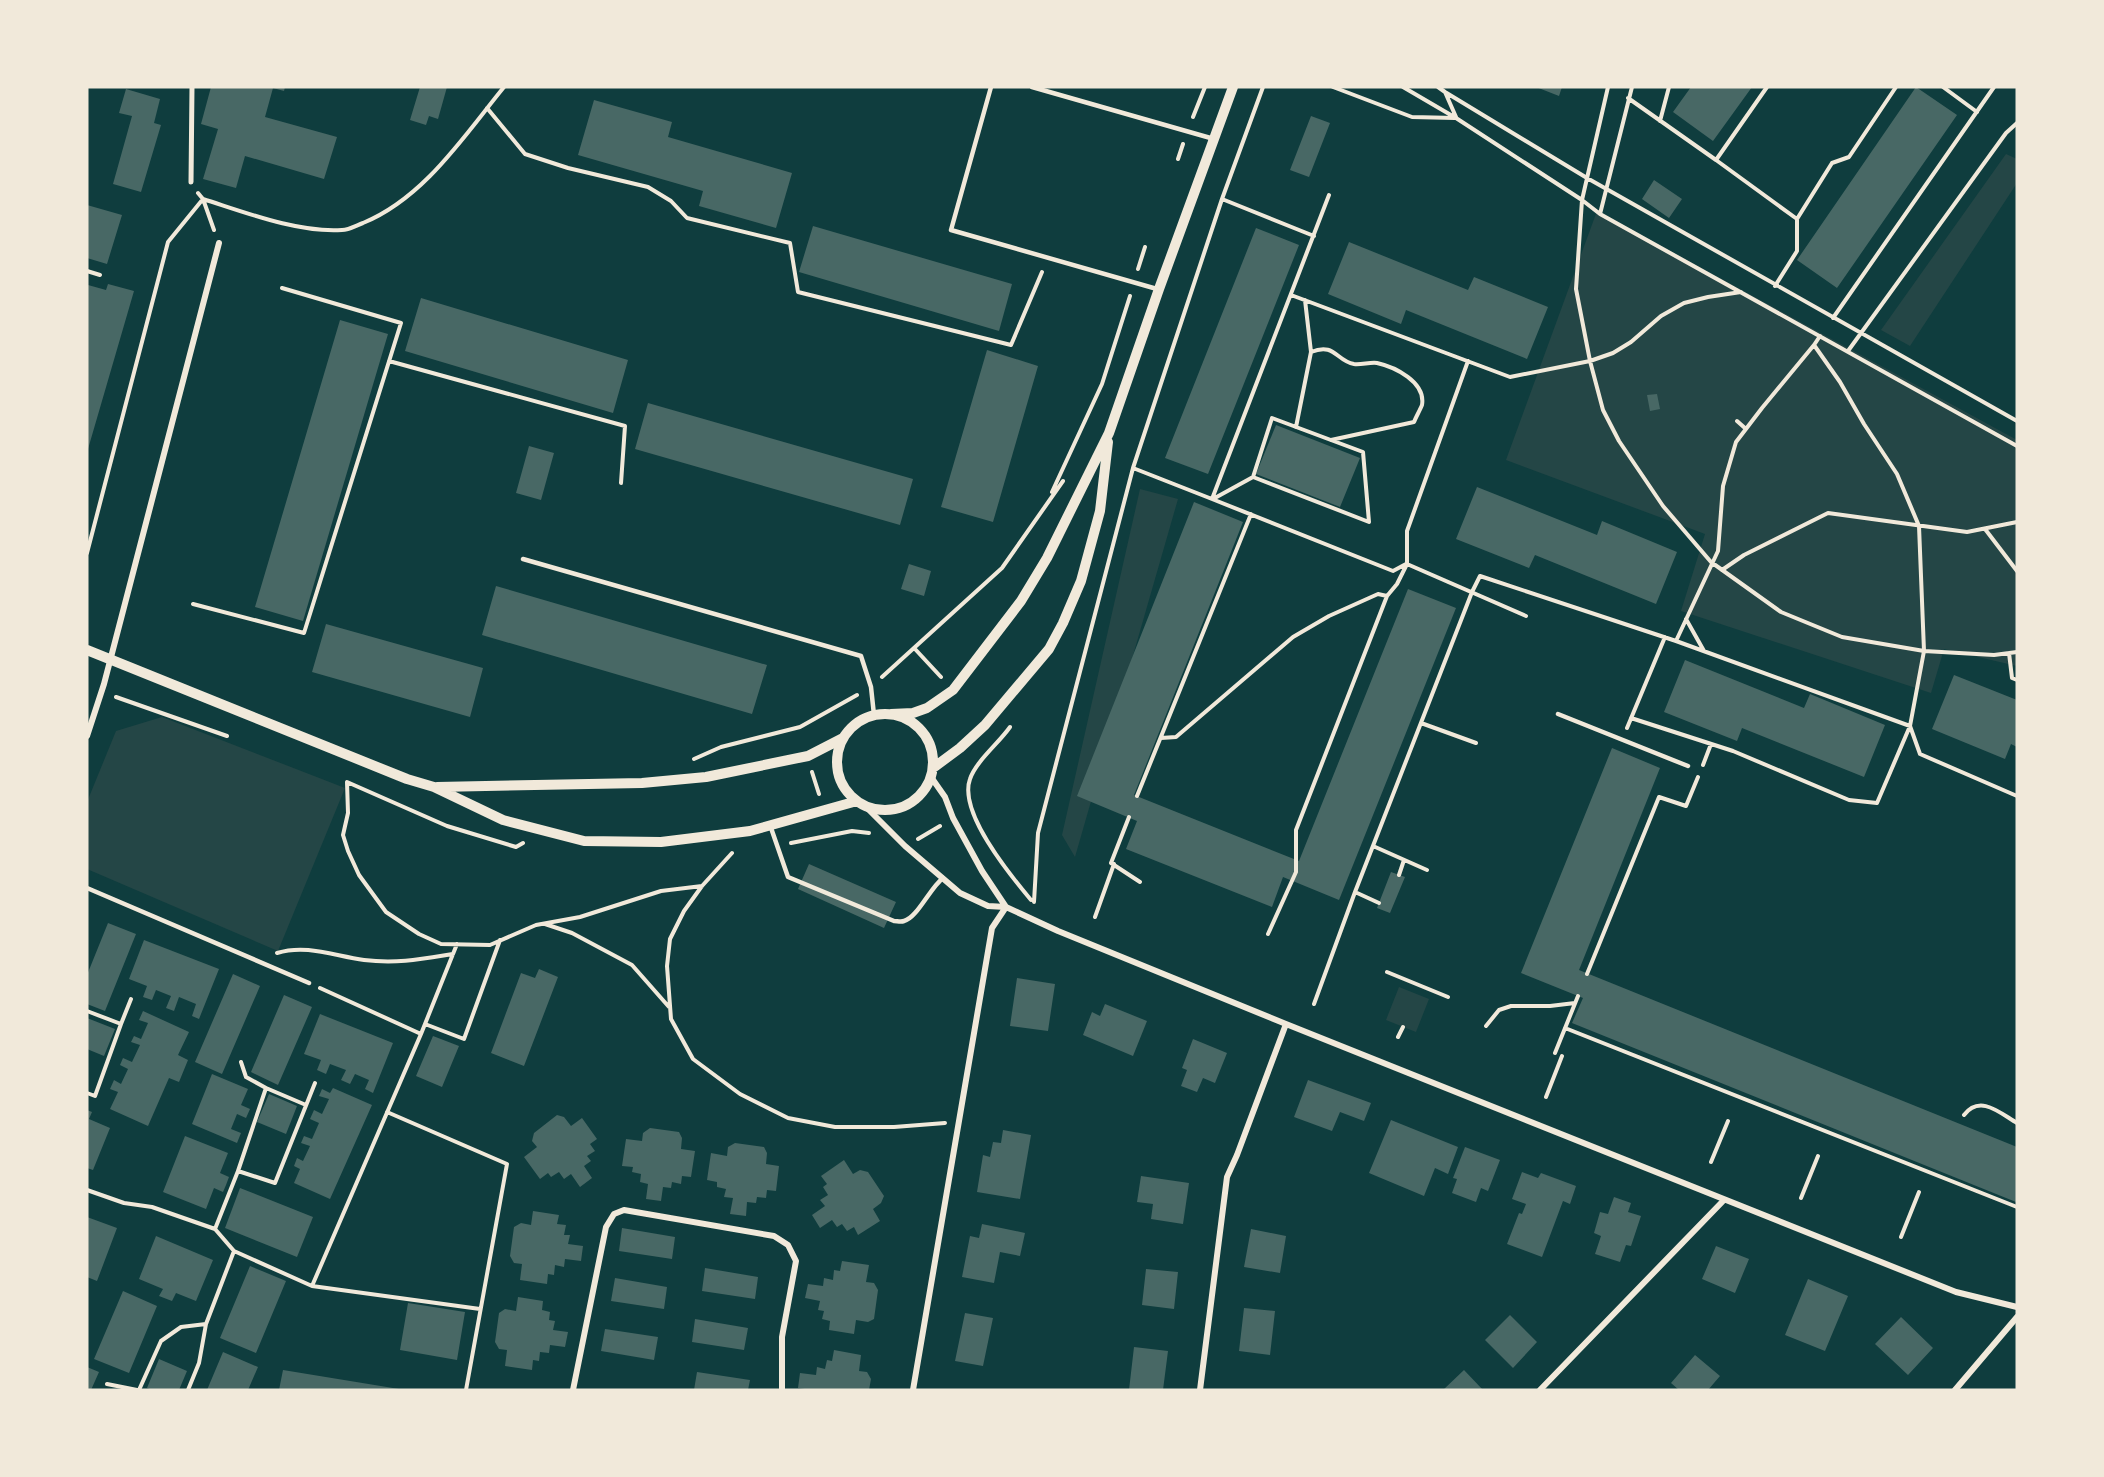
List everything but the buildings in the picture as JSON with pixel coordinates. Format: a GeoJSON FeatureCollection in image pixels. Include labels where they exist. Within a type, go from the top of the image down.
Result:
{"type":"FeatureCollection","features":[{"type":"Feature","properties":{"kind":"street"},"geometry":{"type":"LineString","coordinates":[[191,182],[192,87]]}},
{"type":"Feature","properties":{"kind":"street"},"geometry":{"type":"LineString","coordinates":[[1233,87],[1109,433],[1047,558],[1021,601],[953,690],[927,708],[913,713],[874,715],[856,723],[843,738],[837,754],[838,772],[844,788],[905,846],[960,893],[988,906],[1006,906],[1058,931],[1286,1024],[1956,1292],[2017,1307]]}},
{"type":"Feature","properties":{"kind":"street"},"geometry":{"type":"LineString","coordinates":[[87,736],[102,692],[219,243]]}},
{"type":"Feature","properties":{"kind":"street"},"geometry":{"type":"LineString","coordinates":[[87,650],[407,779],[434,787],[503,820],[584,841],[662,842],[750,831],[861,804],[881,810],[898,809],[912,802],[924,791],[932,772],[986,725],[1049,649],[1081,581],[1100,511],[1109,433]]}},
{"type":"Feature","properties":{"kind":"street"},"geometry":{"type":"LineString","coordinates":[[891,714],[914,723],[930,743],[932,772],[945,796],[953,818],[982,871],[1006,906]]}},
{"type":"Feature","properties":{"kind":"street"},"geometry":{"type":"LineString","coordinates":[[434,787],[642,783],[706,777],[808,756],[843,738]]}},
{"type":"Feature","properties":{"kind":"street"},"geometry":{"type":"LineString","coordinates":[[913,1390],[992,928],[1006,906]]}},
{"type":"Feature","properties":{"kind":"street"},"geometry":{"type":"LineString","coordinates":[[1200,1390],[1227,1177],[1286,1024]]}},
{"type":"Feature","properties":{"kind":"street"},"geometry":{"type":"LineString","coordinates":[[1540,1390],[1724,1200]]}},
{"type":"Feature","properties":{"kind":"street"},"geometry":{"type":"LineString","coordinates":[[573,1390],[606,1227],[614,1214],[624,1210],[774,1236],[788,1245],[796,1261],[782,1337],[782,1390]]}},
{"type":"Feature","properties":{"kind":"street"},"geometry":{"type":"LineString","coordinates":[[1955,1390],[2017,1317]]}},
{"type":"Feature","properties":{"kind":"lane"},"geometry":{"type":"LineString","coordinates":[[991,87],[951,230],[1159,289]]}},
{"type":"Feature","properties":{"kind":"lane"},"geometry":{"type":"LineString","coordinates":[[1032,87],[1214,139]]}},
{"type":"Feature","properties":{"kind":"lane"},"geometry":{"type":"LineString","coordinates":[[523,559],[861,656],[871,687],[874,715]]}},
{"type":"Feature","properties":{"kind":"lane"},"geometry":{"type":"LineString","coordinates":[[1558,714],[1688,766]]}},
{"type":"Feature","properties":{"kind":"lane"},"geometry":{"type":"LineString","coordinates":[[770,825],[788,877],[894,921],[904,921],[913,916],[934,885],[943,878]]}},
{"type":"Feature","properties":{"kind":"lane"},"geometry":{"type":"LineString","coordinates":[[87,888],[309,983]]}},
{"type":"Feature","properties":{"kind":"path"},"geometry":{"type":"LineString","coordinates":[[203,199],[300,227],[344,231],[380,216],[430,176],[504,87]]}},
{"type":"Feature","properties":{"kind":"path"},"geometry":{"type":"LineString","coordinates":[[1034,903],[1038,833],[1133,468],[1222,199],[1263,87]]}},
{"type":"Feature","properties":{"kind":"path"},"geometry":{"type":"LineString","coordinates":[[1333,87],[1412,117],[1456,118]]}},
{"type":"Feature","properties":{"kind":"path"},"geometry":{"type":"LineString","coordinates":[[1403,87],[1456,118],[1600,214],[2017,446]]}},
{"type":"Feature","properties":{"kind":"path"},"geometry":{"type":"LineString","coordinates":[[1438,87],[1606,189],[2017,421]]}},
{"type":"Feature","properties":{"kind":"path"},"geometry":{"type":"LineString","coordinates":[[1608,87],[1582,200],[1576,289],[1590,361],[1603,410],[1619,441],[1663,506],[1712,562],[1781,612],[1842,637],[1924,651],[1994,655],[2017,652]]}},
{"type":"Feature","properties":{"kind":"path"},"geometry":{"type":"LineString","coordinates":[[1600,214],[1632,87]]}},
{"type":"Feature","properties":{"kind":"path"},"geometry":{"type":"LineString","coordinates":[[1660,121],[1669,87]]}},
{"type":"Feature","properties":{"kind":"path"},"geometry":{"type":"LineString","coordinates":[[1716,160],[1767,87]]}},
{"type":"Feature","properties":{"kind":"path"},"geometry":{"type":"LineString","coordinates":[[1775,285],[1797,250],[1797,219],[1832,163],[1848,157],[1896,87]]}},
{"type":"Feature","properties":{"kind":"path"},"geometry":{"type":"LineString","coordinates":[[1943,87],[1977,112]]}},
{"type":"Feature","properties":{"kind":"path"},"geometry":{"type":"LineString","coordinates":[[1833,318],[1994,87]]}},
{"type":"Feature","properties":{"kind":"path"},"geometry":{"type":"LineString","coordinates":[[1445,92],[1456,118]]}},
{"type":"Feature","properties":{"kind":"path"},"geometry":{"type":"LineString","coordinates":[[1628,98],[1797,219]]}},
{"type":"Feature","properties":{"kind":"path"},"geometry":{"type":"LineString","coordinates":[[487,108],[525,154],[568,168],[648,187],[671,201],[687,218],[790,243],[798,292],[1011,345],[1048,257]]}},
{"type":"Feature","properties":{"kind":"path"},"geometry":{"type":"LineString","coordinates":[[1848,351],[2006,133],[2017,123]]}},
{"type":"Feature","properties":{"kind":"path"},"geometry":{"type":"LineString","coordinates":[[191,182],[203,199],[219,243]]}},
{"type":"Feature","properties":{"kind":"path"},"geometry":{"type":"LineString","coordinates":[[1212,499],[1329,195]]}},
{"type":"Feature","properties":{"kind":"path"},"geometry":{"type":"LineString","coordinates":[[87,553],[168,242],[203,199]]}},
{"type":"Feature","properties":{"kind":"path"},"geometry":{"type":"LineString","coordinates":[[1222,199],[1314,236]]}},
{"type":"Feature","properties":{"kind":"path"},"geometry":{"type":"LineString","coordinates":[[1049,498],[1102,384],[1145,247]]}},
{"type":"Feature","properties":{"kind":"path"},"geometry":{"type":"LineString","coordinates":[[87,271],[100,275]]}},
{"type":"Feature","properties":{"kind":"path"},"geometry":{"type":"LineString","coordinates":[[194,604],[304,633],[401,323],[282,288]]}},
{"type":"Feature","properties":{"kind":"path"},"geometry":{"type":"LineString","coordinates":[[1291,295],[1510,377],[1590,361],[1613,353],[1631,342],[1661,316],[1684,303],[1742,292]]}},
{"type":"Feature","properties":{"kind":"path"},"geometry":{"type":"LineString","coordinates":[[1296,427],[1311,352],[1305,300]]}},
{"type":"Feature","properties":{"kind":"path"},"geometry":{"type":"LineString","coordinates":[[1676,641],[1718,551],[1723,486],[1736,442],[1820,336]]}},
{"type":"Feature","properties":{"kind":"path"},"geometry":{"type":"LineString","coordinates":[[1631,718],[1733,751],[1849,800],[1878,803],[1910,726],[1924,651],[1919,526],[1897,474],[1840,382],[1814,345]]}},
{"type":"Feature","properties":{"kind":"path"},"geometry":{"type":"LineString","coordinates":[[1311,352],[1330,349],[1352,364],[1377,363],[1403,373],[1417,386],[1422,403],[1414,422],[1331,440]]}},
{"type":"Feature","properties":{"kind":"path"},"geometry":{"type":"LineString","coordinates":[[389,361],[625,426],[621,483]]}},
{"type":"Feature","properties":{"kind":"path"},"geometry":{"type":"LineString","coordinates":[[1268,934],[1296,872],[1296,830],[1388,596],[1407,564],[1407,531],[1468,361]]}},
{"type":"Feature","properties":{"kind":"path"},"geometry":{"type":"LineString","coordinates":[[1212,499],[1253,477],[1272,418],[1363,452],[1369,522],[1253,477]]}},
{"type":"Feature","properties":{"kind":"path"},"geometry":{"type":"LineString","coordinates":[[1737,421],[1746,429]]}},
{"type":"Feature","properties":{"kind":"path"},"geometry":{"type":"LineString","coordinates":[[1133,468],[1393,571],[1407,564],[1526,616]]}},
{"type":"Feature","properties":{"kind":"path"},"geometry":{"type":"LineString","coordinates":[[691,760],[721,747],[800,727],[871,687],[1002,568],[1049,498],[1069,473]]}},
{"type":"Feature","properties":{"kind":"path"},"geometry":{"type":"LineString","coordinates":[[1722,570],[1744,555],[1828,513],[1967,532],[2017,522]]}},
{"type":"Feature","properties":{"kind":"path"},"geometry":{"type":"LineString","coordinates":[[1137,796],[1251,514]]}},
{"type":"Feature","properties":{"kind":"path"},"geometry":{"type":"LineString","coordinates":[[1985,528],[2017,571]]}},
{"type":"Feature","properties":{"kind":"path"},"geometry":{"type":"LineString","coordinates":[[1314,1004],[1355,892],[1480,576],[1665,637],[1910,726]]}},
{"type":"Feature","properties":{"kind":"path"},"geometry":{"type":"LineString","coordinates":[[1161,738],[1176,736],[1293,637],[1329,616],[1378,594],[1388,596]]}},
{"type":"Feature","properties":{"kind":"path"},"geometry":{"type":"LineString","coordinates":[[1686,619],[1704,651]]}},
{"type":"Feature","properties":{"kind":"path"},"geometry":{"type":"LineString","coordinates":[[1622,739],[1665,637]]}},
{"type":"Feature","properties":{"kind":"path"},"geometry":{"type":"LineString","coordinates":[[2009,653],[2012,678],[2017,680]]}},
{"type":"Feature","properties":{"kind":"path"},"geometry":{"type":"LineString","coordinates":[[102,692],[227,736]]}},
{"type":"Feature","properties":{"kind":"path"},"geometry":{"type":"LineString","coordinates":[[1013,722],[1001,741],[970,777],[968,797],[978,823],[994,850],[1058,931]]}},
{"type":"Feature","properties":{"kind":"path"},"geometry":{"type":"LineString","coordinates":[[1421,723],[1476,744]]}},
{"type":"Feature","properties":{"kind":"path"},"geometry":{"type":"LineString","coordinates":[[1910,726],[1920,754],[2017,796]]}},
{"type":"Feature","properties":{"kind":"path"},"geometry":{"type":"LineString","coordinates":[[800,727],[832,834]]}},
{"type":"Feature","properties":{"kind":"path"},"geometry":{"type":"LineString","coordinates":[[1587,974],[1659,797],[1686,806],[1710,744]]}},
{"type":"Feature","properties":{"kind":"path"},"geometry":{"type":"LineString","coordinates":[[529,840],[516,847],[456,829],[347,782],[348,813],[343,836],[359,875],[386,912],[400,923],[441,944],[490,945],[544,924],[580,916],[661,891],[702,886]]}},
{"type":"Feature","properties":{"kind":"path"},"geometry":{"type":"LineString","coordinates":[[1129,817],[1111,862],[1140,882]]}},
{"type":"Feature","properties":{"kind":"path"},"geometry":{"type":"LineString","coordinates":[[1373,846],[1427,870]]}},
{"type":"Feature","properties":{"kind":"path"},"geometry":{"type":"LineString","coordinates":[[732,853],[702,886],[684,911],[670,939],[668,966],[671,1019],[693,1059],[740,1094],[788,1118],[835,1127],[894,1127],[959,1122]]}},
{"type":"Feature","properties":{"kind":"path"},"geometry":{"type":"LineString","coordinates":[[1398,875],[1404,860]]}},
{"type":"Feature","properties":{"kind":"path"},"geometry":{"type":"LineString","coordinates":[[1095,917],[1114,864]]}},
{"type":"Feature","properties":{"kind":"path"},"geometry":{"type":"LineString","coordinates":[[1355,892],[1379,903]]}},
{"type":"Feature","properties":{"kind":"path"},"geometry":{"type":"LineString","coordinates":[[544,924],[572,933],[632,965],[669,1007]]}},
{"type":"Feature","properties":{"kind":"path"},"geometry":{"type":"LineString","coordinates":[[425,1024],[464,1040],[500,940]]}},
{"type":"Feature","properties":{"kind":"path"},"geometry":{"type":"LineString","coordinates":[[312,1286],[421,1034],[457,944]]}},
{"type":"Feature","properties":{"kind":"path"},"geometry":{"type":"LineString","coordinates":[[260,962],[286,950],[311,949],[366,960],[392,962],[426,960],[453,954]]}},
{"type":"Feature","properties":{"kind":"path"},"geometry":{"type":"LineString","coordinates":[[1386,972],[1448,997]]}},
{"type":"Feature","properties":{"kind":"path"},"geometry":{"type":"LineString","coordinates":[[309,983],[421,1034]]}},
{"type":"Feature","properties":{"kind":"path"},"geometry":{"type":"LineString","coordinates":[[1555,1053],[1578,996]]}},
{"type":"Feature","properties":{"kind":"path"},"geometry":{"type":"LineString","coordinates":[[87,1094],[95,1096],[131,999]]}},
{"type":"Feature","properties":{"kind":"path"},"geometry":{"type":"LineString","coordinates":[[1486,1026],[1499,1010],[1512,1006],[1550,1006],[1575,1003]]}},
{"type":"Feature","properties":{"kind":"path"},"geometry":{"type":"LineString","coordinates":[[87,1011],[121,1024]]}},
{"type":"Feature","properties":{"kind":"path"},"geometry":{"type":"LineString","coordinates":[[1398,1037],[1403,1027]]}},
{"type":"Feature","properties":{"kind":"path"},"geometry":{"type":"LineString","coordinates":[[1564,1029],[2017,1207]]}},
{"type":"Feature","properties":{"kind":"path"},"geometry":{"type":"LineString","coordinates":[[1546,1097],[1563,1056]]}},
{"type":"Feature","properties":{"kind":"path"},"geometry":{"type":"LineString","coordinates":[[241,1062],[246,1077],[306,1105]]}},
{"type":"Feature","properties":{"kind":"path"},"geometry":{"type":"LineString","coordinates":[[238,1171],[274,1183],[315,1083]]}},
{"type":"Feature","properties":{"kind":"path"},"geometry":{"type":"LineString","coordinates":[[215,1229],[238,1171],[266,1088]]}},
{"type":"Feature","properties":{"kind":"path"},"geometry":{"type":"LineString","coordinates":[[1964,1114],[1970,1107],[1979,1105],[1991,1107],[2017,1123]]}},
{"type":"Feature","properties":{"kind":"path"},"geometry":{"type":"LineString","coordinates":[[387,1112],[507,1164],[466,1390]]}},
{"type":"Feature","properties":{"kind":"path"},"geometry":{"type":"LineString","coordinates":[[1711,1162],[1728,1121]]}},
{"type":"Feature","properties":{"kind":"path"},"geometry":{"type":"LineString","coordinates":[[1801,1198],[1818,1156]]}},
{"type":"Feature","properties":{"kind":"path"},"geometry":{"type":"LineString","coordinates":[[87,1190],[124,1203],[152,1207],[215,1229],[234,1251],[312,1286],[480,1309]]}},
{"type":"Feature","properties":{"kind":"path"},"geometry":{"type":"LineString","coordinates":[[1901,1237],[1919,1192]]}},
{"type":"Feature","properties":{"kind":"path"},"geometry":{"type":"LineString","coordinates":[[188,1390],[199,1363],[206,1324],[234,1251]]}},
{"type":"Feature","properties":{"kind":"path"},"geometry":{"type":"LineString","coordinates":[[107,1384],[138,1390],[161,1341],[182,1327],[206,1324]]}},
{"type":"Feature","properties":{"kind":"shaded area"},"geometry":{"type":"Polygon","coordinates":[[[2006,154],[2017,159],[2017,183],[1910,346],[1881,330],[2006,154]]]}},
{"type":"Feature","properties":{"kind":"shaded area"},"geometry":{"type":"Polygon","coordinates":[[[1597,211],[2017,440],[2017,666],[1944,649],[1931,693],[1681,611],[1705,534],[1506,460],[1597,211]]]}},
{"type":"Feature","properties":{"kind":"shaded area"},"geometry":{"type":"Polygon","coordinates":[[[1140,489],[1178,499],[1075,857],[1062,835],[1140,489]]]}},
{"type":"Feature","properties":{"kind":"shaded area"},"geometry":{"type":"Polygon","coordinates":[[[162,717],[345,788],[278,951],[87,869],[87,802],[116,731],[162,717]]]}},
{"type":"Feature","properties":{"kind":"shaded area"},"geometry":{"type":"Polygon","coordinates":[[[1399,987],[1429,999],[1416,1032],[1386,1020],[1399,987]]]}}]}
